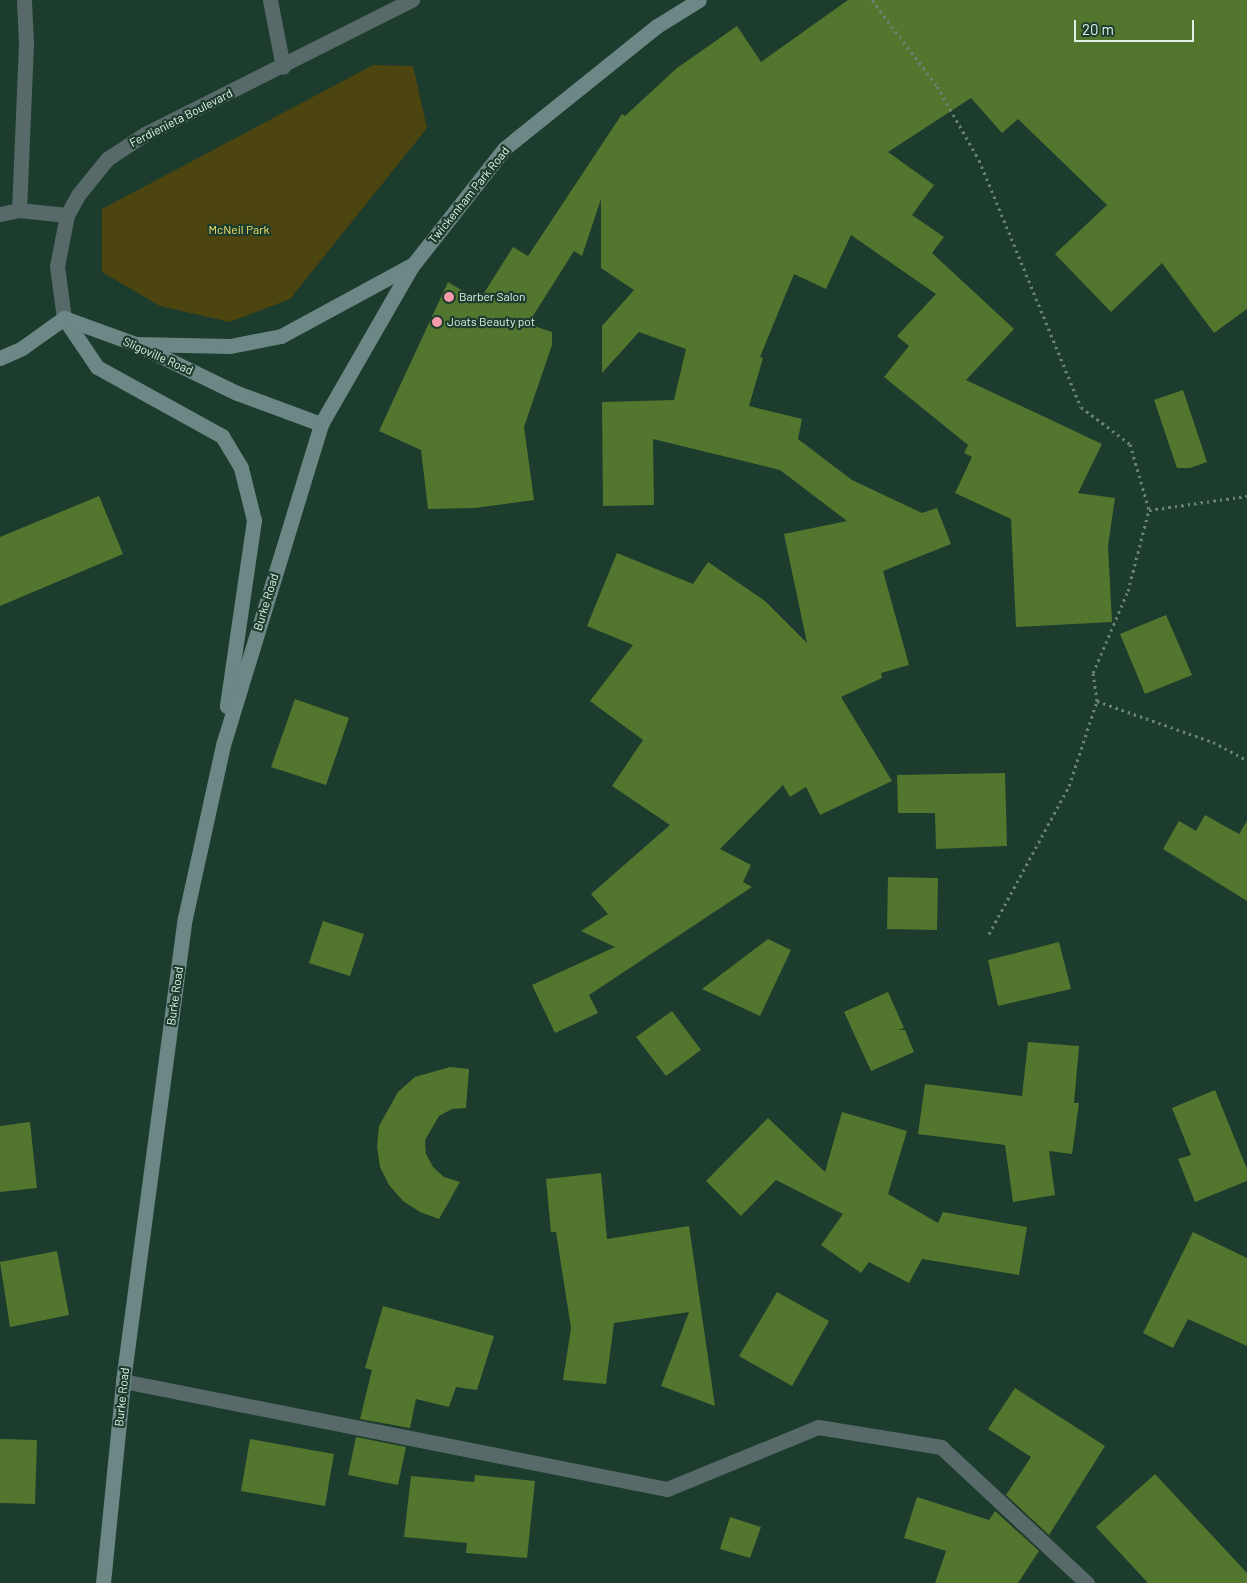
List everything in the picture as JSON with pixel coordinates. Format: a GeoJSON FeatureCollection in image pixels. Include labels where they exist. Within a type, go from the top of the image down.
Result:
{"type":"FeatureCollection","features":[{"type":"Feature","properties":{"kind":"main road","name":"Twickenham Park Road"},"geometry":{"type":"LineString","coordinates":[[321,424],[412,266],[505,148],[657,26],[699,0]]}},
{"type":"Feature","properties":{"kind":"main road"},"geometry":{"type":"LineString","coordinates":[[136,344],[230,346],[282,336],[412,266]]}},
{"type":"Feature","properties":{"kind":"main road"},"geometry":{"type":"LineString","coordinates":[[0,358],[22,348],[64,318],[97,367],[222,436],[241,468],[254,520],[223,745]]}},
{"type":"Feature","properties":{"kind":"main road","name":"Sligoville Road"},"geometry":{"type":"LineString","coordinates":[[64,318],[136,344],[237,393],[321,424]]}},
{"type":"Feature","properties":{"kind":"main road","name":"Burke Road"},"geometry":{"type":"LineString","coordinates":[[103,1583],[123,1381],[185,918],[223,745],[321,424]]}},
{"type":"Feature","properties":{"kind":"street"},"geometry":{"type":"LineString","coordinates":[[19,210],[26,43],[24,0]]}},
{"type":"Feature","properties":{"kind":"street"},"geometry":{"type":"LineString","coordinates":[[270,0],[283,67]]}},
{"type":"Feature","properties":{"kind":"street","name":"Ferdienieta Boulevard"},"geometry":{"type":"LineString","coordinates":[[64,318],[57,266],[67,215],[78,195],[107,159],[145,134],[283,67],[412,0]]}},
{"type":"Feature","properties":{"kind":"street"},"geometry":{"type":"LineString","coordinates":[[0,214],[19,210],[67,215]]}},
{"type":"Feature","properties":{"kind":"street"},"geometry":{"type":"LineString","coordinates":[[123,1381],[667,1489],[818,1427],[941,1447],[1087,1583]]}},
{"type":"Feature","properties":{"kind":"path"},"geometry":{"type":"LineString","coordinates":[[872,0],[937,86],[979,160],[1080,407],[1130,444],[1149,510],[1128,590],[1093,673],[1097,701],[1069,786],[989,934]]}},
{"type":"Feature","properties":{"kind":"path"},"geometry":{"type":"LineString","coordinates":[[1149,510],[1247,496]]}},
{"type":"Feature","properties":{"kind":"path"},"geometry":{"type":"LineString","coordinates":[[1097,701],[1212,742],[1247,760]]}},
{"type":"Feature","properties":{"kind":"green space","name":"McNeil Park"},"geometry":{"type":"Polygon","coordinates":[[[373,65],[413,66],[427,128],[290,299],[230,322],[160,306],[102,272],[102,209],[373,65]]]}},
{"type":"Feature","properties":{"kind":"building"},"geometry":{"type":"Polygon","coordinates":[[[848,0],[1247,0],[1247,309],[1214,333],[1162,263],[1111,312],[1055,254],[1107,205],[1018,119],[1002,133],[971,98],[888,152],[934,185],[912,215],[944,237],[932,253],[1014,329],[966,380],[1102,444],[1078,493],[1115,498],[1108,546],[1112,622],[1016,627],[1011,519],[955,493],[972,457],[964,453],[968,445],[884,377],[909,346],[897,336],[936,294],[851,235],[826,289],[794,274],[760,357],[763,358],[749,406],[802,419],[798,439],[852,480],[922,513],[937,508],[951,544],[883,571],[909,665],[881,673],[882,678],[841,697],[892,781],[820,815],[806,787],[790,797],[783,785],[720,849],[751,865],[743,882],[752,887],[589,995],[598,1013],[555,1033],[532,985],[615,947],[581,931],[608,914],[591,894],[670,825],[612,786],[643,740],[590,701],[633,645],[587,626],[617,553],[693,584],[708,562],[765,601],[807,643],[784,534],[847,521],[780,470],[653,439],[654,505],[603,506],[602,402],[674,400],[686,349],[639,332],[602,373],[602,326],[634,290],[601,268],[601,199],[582,256],[574,251],[528,324],[552,332],[552,345],[524,427],[534,500],[475,508],[428,509],[421,450],[379,431],[448,282],[479,301],[513,247],[528,256],[622,114],[625,116],[677,68],[737,26],[761,62],[848,0]]]}},
{"type":"Feature","properties":{"kind":"building"},"geometry":{"type":"Polygon","coordinates":[[[1183,390],[1207,462],[1190,468],[1177,468],[1154,400],[1183,390]]]}},
{"type":"Feature","properties":{"kind":"building"},"geometry":{"type":"Polygon","coordinates":[[[99,496],[123,554],[0,606],[0,537],[99,496]]]}},
{"type":"Feature","properties":{"kind":"building"},"geometry":{"type":"Polygon","coordinates":[[[1166,615],[1192,675],[1145,694],[1120,634],[1166,615]]]}},
{"type":"Feature","properties":{"kind":"building"},"geometry":{"type":"Polygon","coordinates":[[[295,699],[349,718],[326,785],[271,767],[295,699]]]}},
{"type":"Feature","properties":{"kind":"building"},"geometry":{"type":"Polygon","coordinates":[[[1005,773],[1007,846],[936,849],[935,813],[898,813],[897,775],[1005,773]]]}},
{"type":"Feature","properties":{"kind":"building"},"geometry":{"type":"Polygon","coordinates":[[[1205,815],[1239,834],[1247,821],[1247,901],[1163,849],[1179,821],[1196,831],[1205,815]]]}},
{"type":"Feature","properties":{"kind":"building"},"geometry":{"type":"Polygon","coordinates":[[[888,877],[938,878],[937,930],[887,929],[888,877]]]}},
{"type":"Feature","properties":{"kind":"building"},"geometry":{"type":"Polygon","coordinates":[[[323,921],[364,934],[350,976],[309,963],[323,921]]]}},
{"type":"Feature","properties":{"kind":"building"},"geometry":{"type":"Polygon","coordinates":[[[768,939],[791,950],[760,1016],[702,989],[768,939]]]}},
{"type":"Feature","properties":{"kind":"building"},"geometry":{"type":"Polygon","coordinates":[[[1059,942],[1071,989],[998,1006],[988,960],[1059,942]]]}},
{"type":"Feature","properties":{"kind":"building"},"geometry":{"type":"Polygon","coordinates":[[[888,992],[904,1028],[899,1030],[905,1030],[914,1052],[871,1071],[844,1012],[888,992]]]}},
{"type":"Feature","properties":{"kind":"building"},"geometry":{"type":"Polygon","coordinates":[[[672,1011],[701,1050],[666,1076],[636,1037],[672,1011]]]}},
{"type":"Feature","properties":{"kind":"building"},"geometry":{"type":"Polygon","coordinates":[[[1028,1042],[1079,1046],[1074,1103],[1079,1103],[1072,1154],[1049,1151],[1055,1195],[1013,1202],[1005,1145],[918,1134],[925,1084],[1022,1096],[1028,1042]]]}},
{"type":"Feature","properties":{"kind":"building"},"geometry":{"type":"Polygon","coordinates":[[[450,1067],[469,1069],[466,1108],[452,1109],[439,1116],[425,1140],[426,1154],[433,1167],[444,1177],[460,1182],[439,1219],[420,1212],[403,1201],[389,1185],[380,1167],[377,1147],[379,1126],[398,1092],[415,1077],[450,1067]]]}},
{"type":"Feature","properties":{"kind":"building"},"geometry":{"type":"Polygon","coordinates":[[[1215,1090],[1247,1169],[1247,1181],[1195,1202],[1178,1159],[1191,1155],[1172,1108],[1215,1090]]]}},
{"type":"Feature","properties":{"kind":"building"},"geometry":{"type":"Polygon","coordinates":[[[842,1112],[907,1131],[888,1194],[938,1223],[943,1212],[1027,1227],[1019,1275],[922,1259],[909,1283],[869,1262],[861,1273],[821,1245],[843,1214],[776,1180],[741,1216],[706,1181],[768,1118],[825,1172],[842,1112]]]}},
{"type":"Feature","properties":{"kind":"building"},"geometry":{"type":"Polygon","coordinates":[[[30,1122],[37,1188],[0,1192],[0,1126],[30,1122]]]}},
{"type":"Feature","properties":{"kind":"building"},"geometry":{"type":"Polygon","coordinates":[[[601,1173],[607,1239],[689,1226],[715,1406],[661,1386],[689,1312],[614,1323],[606,1384],[563,1380],[571,1328],[556,1232],[551,1232],[546,1179],[601,1173]]]}},
{"type":"Feature","properties":{"kind":"building"},"geometry":{"type":"Polygon","coordinates":[[[1193,1232],[1247,1258],[1247,1346],[1188,1319],[1173,1348],[1143,1333],[1193,1232]]]}},
{"type":"Feature","properties":{"kind":"building"},"geometry":{"type":"Polygon","coordinates":[[[57,1251],[69,1315],[10,1327],[0,1262],[57,1251]]]}},
{"type":"Feature","properties":{"kind":"building"},"geometry":{"type":"Polygon","coordinates":[[[777,1292],[829,1321],[792,1386],[739,1356],[777,1292]]]}},
{"type":"Feature","properties":{"kind":"building"},"geometry":{"type":"Polygon","coordinates":[[[383,1306],[494,1336],[477,1390],[456,1387],[449,1407],[416,1399],[410,1428],[360,1419],[372,1370],[365,1368],[383,1306]]]}},
{"type":"Feature","properties":{"kind":"building"},"geometry":{"type":"Polygon","coordinates":[[[1015,1388],[1105,1446],[1049,1535],[1006,1495],[1031,1457],[988,1429],[1015,1388]]]}},
{"type":"Feature","properties":{"kind":"building"},"geometry":{"type":"Polygon","coordinates":[[[356,1437],[406,1447],[398,1485],[348,1475],[356,1437]]]}},
{"type":"Feature","properties":{"kind":"building"},"geometry":{"type":"Polygon","coordinates":[[[0,1439],[37,1440],[35,1504],[0,1503],[0,1439]]]}},
{"type":"Feature","properties":{"kind":"building"},"geometry":{"type":"Polygon","coordinates":[[[250,1439],[334,1454],[325,1506],[241,1491],[250,1439]]]}},
{"type":"Feature","properties":{"kind":"building"},"geometry":{"type":"Polygon","coordinates":[[[1155,1474],[1247,1573],[1247,1583],[1148,1583],[1096,1527],[1155,1474]]]}},
{"type":"Feature","properties":{"kind":"building"},"geometry":{"type":"Polygon","coordinates":[[[475,1475],[535,1481],[527,1558],[466,1553],[467,1543],[404,1537],[411,1476],[474,1482],[475,1475]]]}},
{"type":"Feature","properties":{"kind":"building"},"geometry":{"type":"Polygon","coordinates":[[[917,1497],[989,1520],[995,1511],[1039,1551],[1018,1583],[935,1583],[946,1551],[904,1538],[917,1497]]]}},
{"type":"Feature","properties":{"kind":"building"},"geometry":{"type":"Polygon","coordinates":[[[730,1517],[761,1527],[750,1558],[720,1549],[730,1517]]]}},
{"type":"Feature","properties":{"kind":"place","name":"Barber Salon"},"geometry":{"type":"Point","coordinates":[449,297]}},
{"type":"Feature","properties":{"kind":"place","name":"Joats Beauty pot"},"geometry":{"type":"Point","coordinates":[437,322]}}]}
